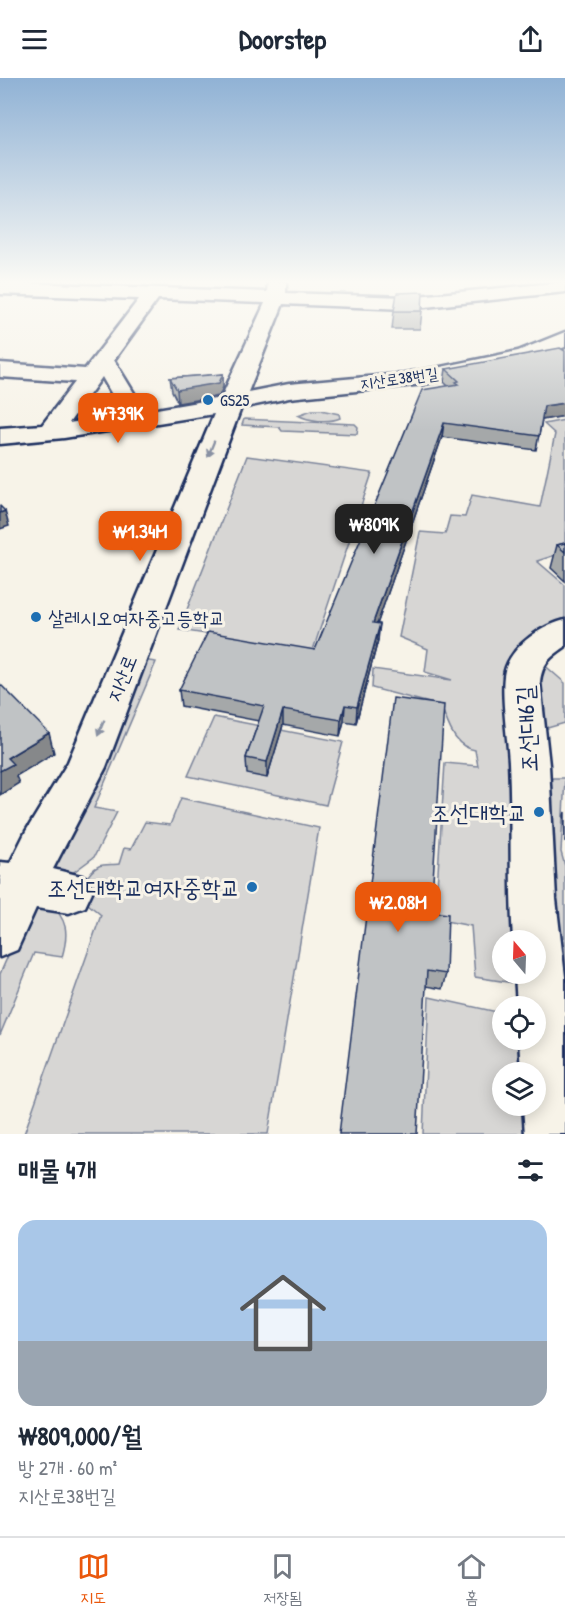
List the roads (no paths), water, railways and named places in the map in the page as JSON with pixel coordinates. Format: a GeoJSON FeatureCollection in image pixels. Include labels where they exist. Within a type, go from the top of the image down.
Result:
{"type":"FeatureCollection","features":[{"type":"Feature","properties":{"kind":"street"},"geometry":{"type":"LineString","coordinates":[[49,432],[124,331]]}},
{"type":"Feature","properties":{"kind":"street","name":"지산로"},"geometry":{"type":"LineString","coordinates":[[0,934],[8,879],[42,844],[86,767],[260,331]]}},
{"type":"Feature","properties":{"kind":"street","name":"지산로38번길"},"geometry":{"type":"LineString","coordinates":[[0,436],[49,432],[138,419],[230,404],[256,396],[301,389],[418,378],[532,354],[565,338]]}},
{"type":"Feature","properties":{"kind":"street"},"geometry":{"type":"LineString","coordinates":[[0,370],[96,368]]}},
{"type":"Feature","properties":{"kind":"street"},"geometry":{"type":"LineString","coordinates":[[96,368],[138,419]]}},
{"type":"Feature","properties":{"kind":"street","name":"조선대6길"},"geometry":{"type":"LineString","coordinates":[[554,1134],[533,899],[529,765],[522,682],[524,667],[537,649],[565,632]]}},
{"type":"Feature","properties":{"kind":"street"},"geometry":{"type":"LineString","coordinates":[[8,879],[69,892]]}},
{"type":"Feature","properties":{"kind":"place","name":"GS25"},"geometry":{"type":"Point","coordinates":[208,400]}},
{"type":"Feature","properties":{"kind":"place","name":"살레시오여자중고등학교"},"geometry":{"type":"Point","coordinates":[36,617]}},
{"type":"Feature","properties":{"kind":"place","name":"조선대학교"},"geometry":{"type":"Point","coordinates":[539,812]}},
{"type":"Feature","properties":{"kind":"place","name":"조선대학교여자중학교"},"geometry":{"type":"Point","coordinates":[252,887]}}]}
